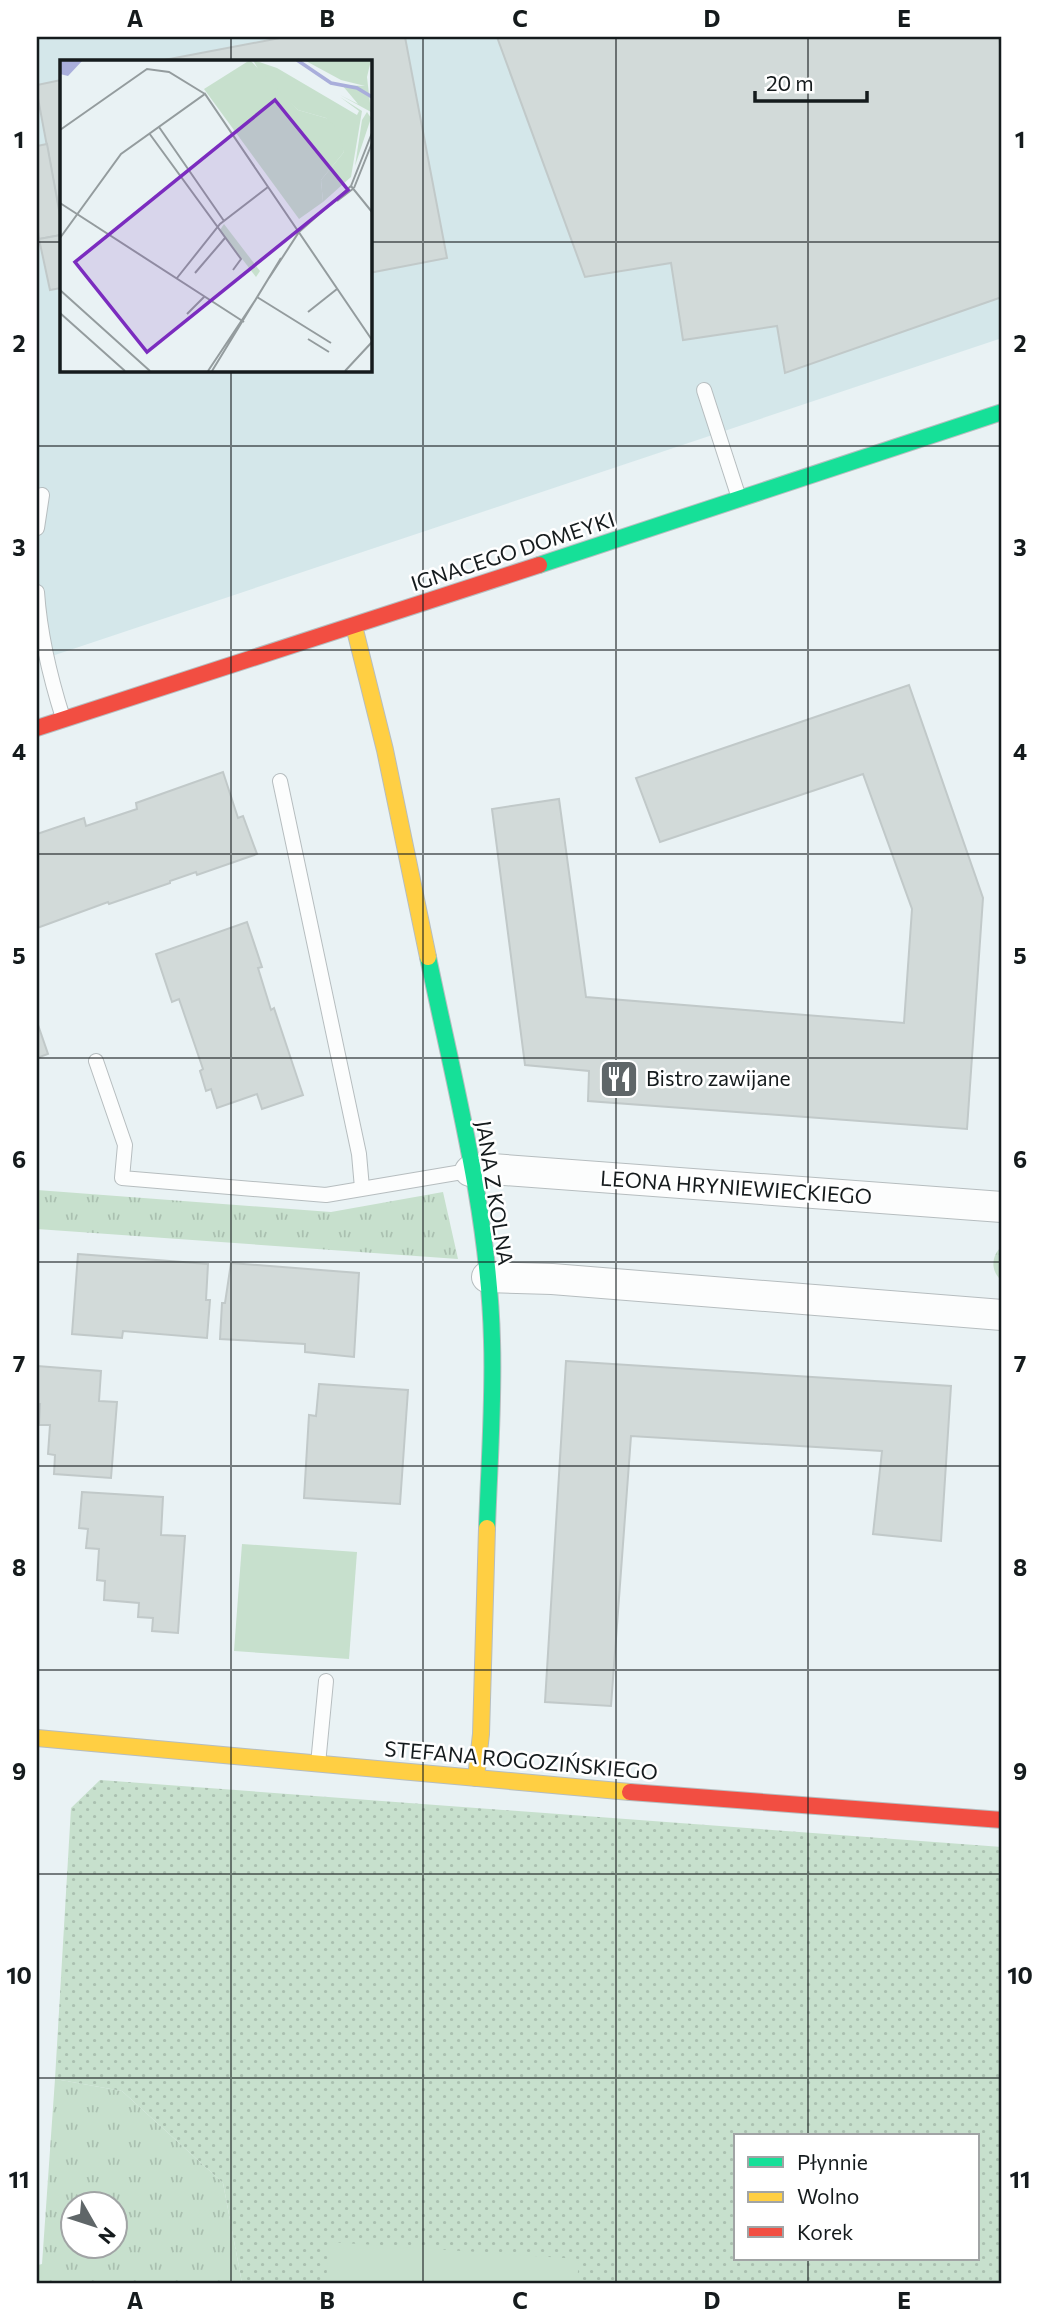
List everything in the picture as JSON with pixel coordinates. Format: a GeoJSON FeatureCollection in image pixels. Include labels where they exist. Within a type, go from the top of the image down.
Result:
{"type":"FeatureCollection","features":[{"type":"Feature","properties":{"kind":"street","name":"IGNACEGO DOMEYKI"},"geometry":{"type":"LineString","coordinates":[[37,728],[1002,412]]}},
{"type":"Feature","properties":{"kind":"street","name":"JANA Z KOLNA"},"geometry":{"type":"LineString","coordinates":[[354,626],[370,684],[482,1228],[492,1341],[481,1734],[476,1778]]}},
{"type":"Feature","properties":{"kind":"street","name":"LEONA HRYNIEWIECKIEGO"},"geometry":{"type":"LineString","coordinates":[[470,1171],[492,1169],[1002,1207]]}},
{"type":"Feature","properties":{"kind":"street"},"geometry":{"type":"LineString","coordinates":[[487,1277],[552,1279],[1002,1315]]}},
{"type":"Feature","properties":{"kind":"street","name":"STEFANA ROGOZIŃSKIEGO"},"geometry":{"type":"LineString","coordinates":[[37,1738],[531,1785],[1002,1820]]}},
{"type":"Feature","properties":{"kind":"lane"},"geometry":{"type":"LineString","coordinates":[[704,390],[739,499]]}},
{"type":"Feature","properties":{"kind":"lane"},"geometry":{"type":"LineString","coordinates":[[37,528],[42,495]]}},
{"type":"Feature","properties":{"kind":"lane"},"geometry":{"type":"LineString","coordinates":[[37,592],[39,621],[48,666],[64,720]]}},
{"type":"Feature","properties":{"kind":"lane"},"geometry":{"type":"LineString","coordinates":[[280,781],[359,1153],[362,1188]]}},
{"type":"Feature","properties":{"kind":"lane"},"geometry":{"type":"LineString","coordinates":[[96,1061],[125,1145],[122,1178],[326,1195],[470,1171]]}},
{"type":"Feature","properties":{"kind":"lane"},"geometry":{"type":"LineString","coordinates":[[318,1765],[326,1682]]}},
{"type":"Feature","properties":{"kind":"shaded area"},"geometry":{"type":"Polygon","coordinates":[[[37,37],[1002,37],[1002,338],[37,661],[37,37]]]}},
{"type":"Feature","properties":{"kind":"green space"},"geometry":{"type":"Polygon","coordinates":[[[37,1190],[331,1212],[443,1192],[458,1259],[37,1229],[37,1190]]]}},
{"type":"Feature","properties":{"kind":"green space"},"geometry":{"type":"Polygon","coordinates":[[[1002,1246],[1002,1281],[995,1273],[993,1264],[1002,1246]]]}},
{"type":"Feature","properties":{"kind":"green space"},"geometry":{"type":"Polygon","coordinates":[[[242,1544],[357,1552],[349,1659],[234,1651],[242,1544]]]}},
{"type":"Feature","properties":{"kind":"green space"},"geometry":{"type":"Polygon","coordinates":[[[100,1780],[1002,1847],[1002,2283],[242,2283],[223,2183],[122,2091],[55,2079],[71,1808],[100,1780]]]}},
{"type":"Feature","properties":{"kind":"green space"},"geometry":{"type":"Polygon","coordinates":[[[55,2079],[122,2091],[223,2183],[242,2283],[37,2283],[38,2265],[42,2264],[55,2079]]]}},
{"type":"Feature","properties":{"kind":"green space"},"geometry":{"type":"Polygon","coordinates":[[[329,2242],[579,2259],[577,2283],[326,2283],[329,2242]]]}},
{"type":"Feature","properties":{"kind":"building"},"geometry":{"type":"Polygon","coordinates":[[[285,37],[405,37],[447,258],[371,273],[371,60],[164,60],[285,37]]]}},
{"type":"Feature","properties":{"kind":"building"},"geometry":{"type":"Polygon","coordinates":[[[497,37],[999,37],[1002,58],[1002,297],[785,373],[777,326],[683,340],[671,263],[585,277],[497,37]]]}},
{"type":"Feature","properties":{"kind":"building"},"geometry":{"type":"Polygon","coordinates":[[[60,80],[60,216],[37,93],[37,85],[60,80]]]}},
{"type":"Feature","properties":{"kind":"building"},"geometry":{"type":"Polygon","coordinates":[[[47,144],[60,216],[60,235],[39,239],[37,225],[37,146],[47,144]]]}},
{"type":"Feature","properties":{"kind":"building"},"geometry":{"type":"Polygon","coordinates":[[[60,235],[60,288],[50,290],[39,239],[60,235]]]}},
{"type":"Feature","properties":{"kind":"building"},"geometry":{"type":"Polygon","coordinates":[[[909,685],[983,898],[967,1129],[588,1101],[589,1071],[525,1065],[492,809],[559,799],[586,997],[904,1023],[912,909],[863,774],[660,842],[636,778],[909,685]]]}},
{"type":"Feature","properties":{"kind":"building"},"geometry":{"type":"Polygon","coordinates":[[[223,772],[238,818],[243,816],[257,854],[197,875],[196,872],[37,928],[37,834],[84,818],[86,826],[137,809],[136,803],[223,772]]]}},
{"type":"Feature","properties":{"kind":"building"},"geometry":{"type":"Polygon","coordinates":[[[247,922],[262,967],[258,968],[271,1010],[274,1008],[303,1095],[262,1109],[257,1094],[217,1108],[211,1089],[206,1091],[200,1071],[203,1069],[179,999],[172,1002],[156,954],[247,922]]]}},
{"type":"Feature","properties":{"kind":"building"},"geometry":{"type":"Polygon","coordinates":[[[37,1022],[48,1054],[37,1058],[37,1022]]]}},
{"type":"Feature","properties":{"kind":"building"},"geometry":{"type":"Polygon","coordinates":[[[78,1254],[208,1264],[206,1300],[210,1300],[207,1338],[123,1331],[122,1338],[72,1334],[78,1254]]]}},
{"type":"Feature","properties":{"kind":"building"},"geometry":{"type":"Polygon","coordinates":[[[231,1263],[359,1273],[354,1357],[305,1352],[305,1344],[220,1339],[222,1303],[225,1303],[231,1263]]]}},
{"type":"Feature","properties":{"kind":"building"},"geometry":{"type":"Polygon","coordinates":[[[566,1361],[951,1386],[941,1541],[873,1534],[882,1451],[631,1436],[611,1706],[545,1702],[566,1361]]]}},
{"type":"Feature","properties":{"kind":"building"},"geometry":{"type":"Polygon","coordinates":[[[37,1366],[101,1371],[99,1401],[117,1402],[111,1478],[54,1474],[55,1455],[48,1454],[50,1425],[39,1425],[37,1366]]]}},
{"type":"Feature","properties":{"kind":"building"},"geometry":{"type":"Polygon","coordinates":[[[319,1384],[408,1390],[400,1504],[304,1498],[309,1415],[316,1416],[319,1384]]]}},
{"type":"Feature","properties":{"kind":"building"},"geometry":{"type":"Polygon","coordinates":[[[82,1492],[163,1497],[161,1535],[185,1536],[178,1633],[152,1631],[153,1618],[138,1617],[139,1603],[104,1600],[105,1581],[97,1580],[99,1549],[86,1548],[88,1529],[79,1528],[82,1492]]]}},
{"type":"Feature","properties":{"kind":"traffic: fast"},"geometry":{"type":"LineString","coordinates":[[539,565],[1002,412]]}},
{"type":"Feature","properties":{"kind":"traffic: fast"},"geometry":{"type":"LineString","coordinates":[[428,957],[469,1148],[484,1244],[492,1341],[487,1528]]}},
{"type":"Feature","properties":{"kind":"traffic: slow"},"geometry":{"type":"LineString","coordinates":[[354,626],[385,750],[428,957]]}},
{"type":"Feature","properties":{"kind":"traffic: slow"},"geometry":{"type":"LineString","coordinates":[[476,1778],[481,1734],[487,1528]]}},
{"type":"Feature","properties":{"kind":"traffic: slow"},"geometry":{"type":"LineString","coordinates":[[37,1738],[630,1792]]}},
{"type":"Feature","properties":{"kind":"traffic: jam"},"geometry":{"type":"LineString","coordinates":[[37,728],[539,565]]}},
{"type":"Feature","properties":{"kind":"traffic: jam"},"geometry":{"type":"LineString","coordinates":[[630,1792],[1002,1820]]}},
{"type":"Feature","properties":{"kind":"place","name":"Bistro zawijane"},"geometry":{"type":"Point","coordinates":[619,1079]}}]}
